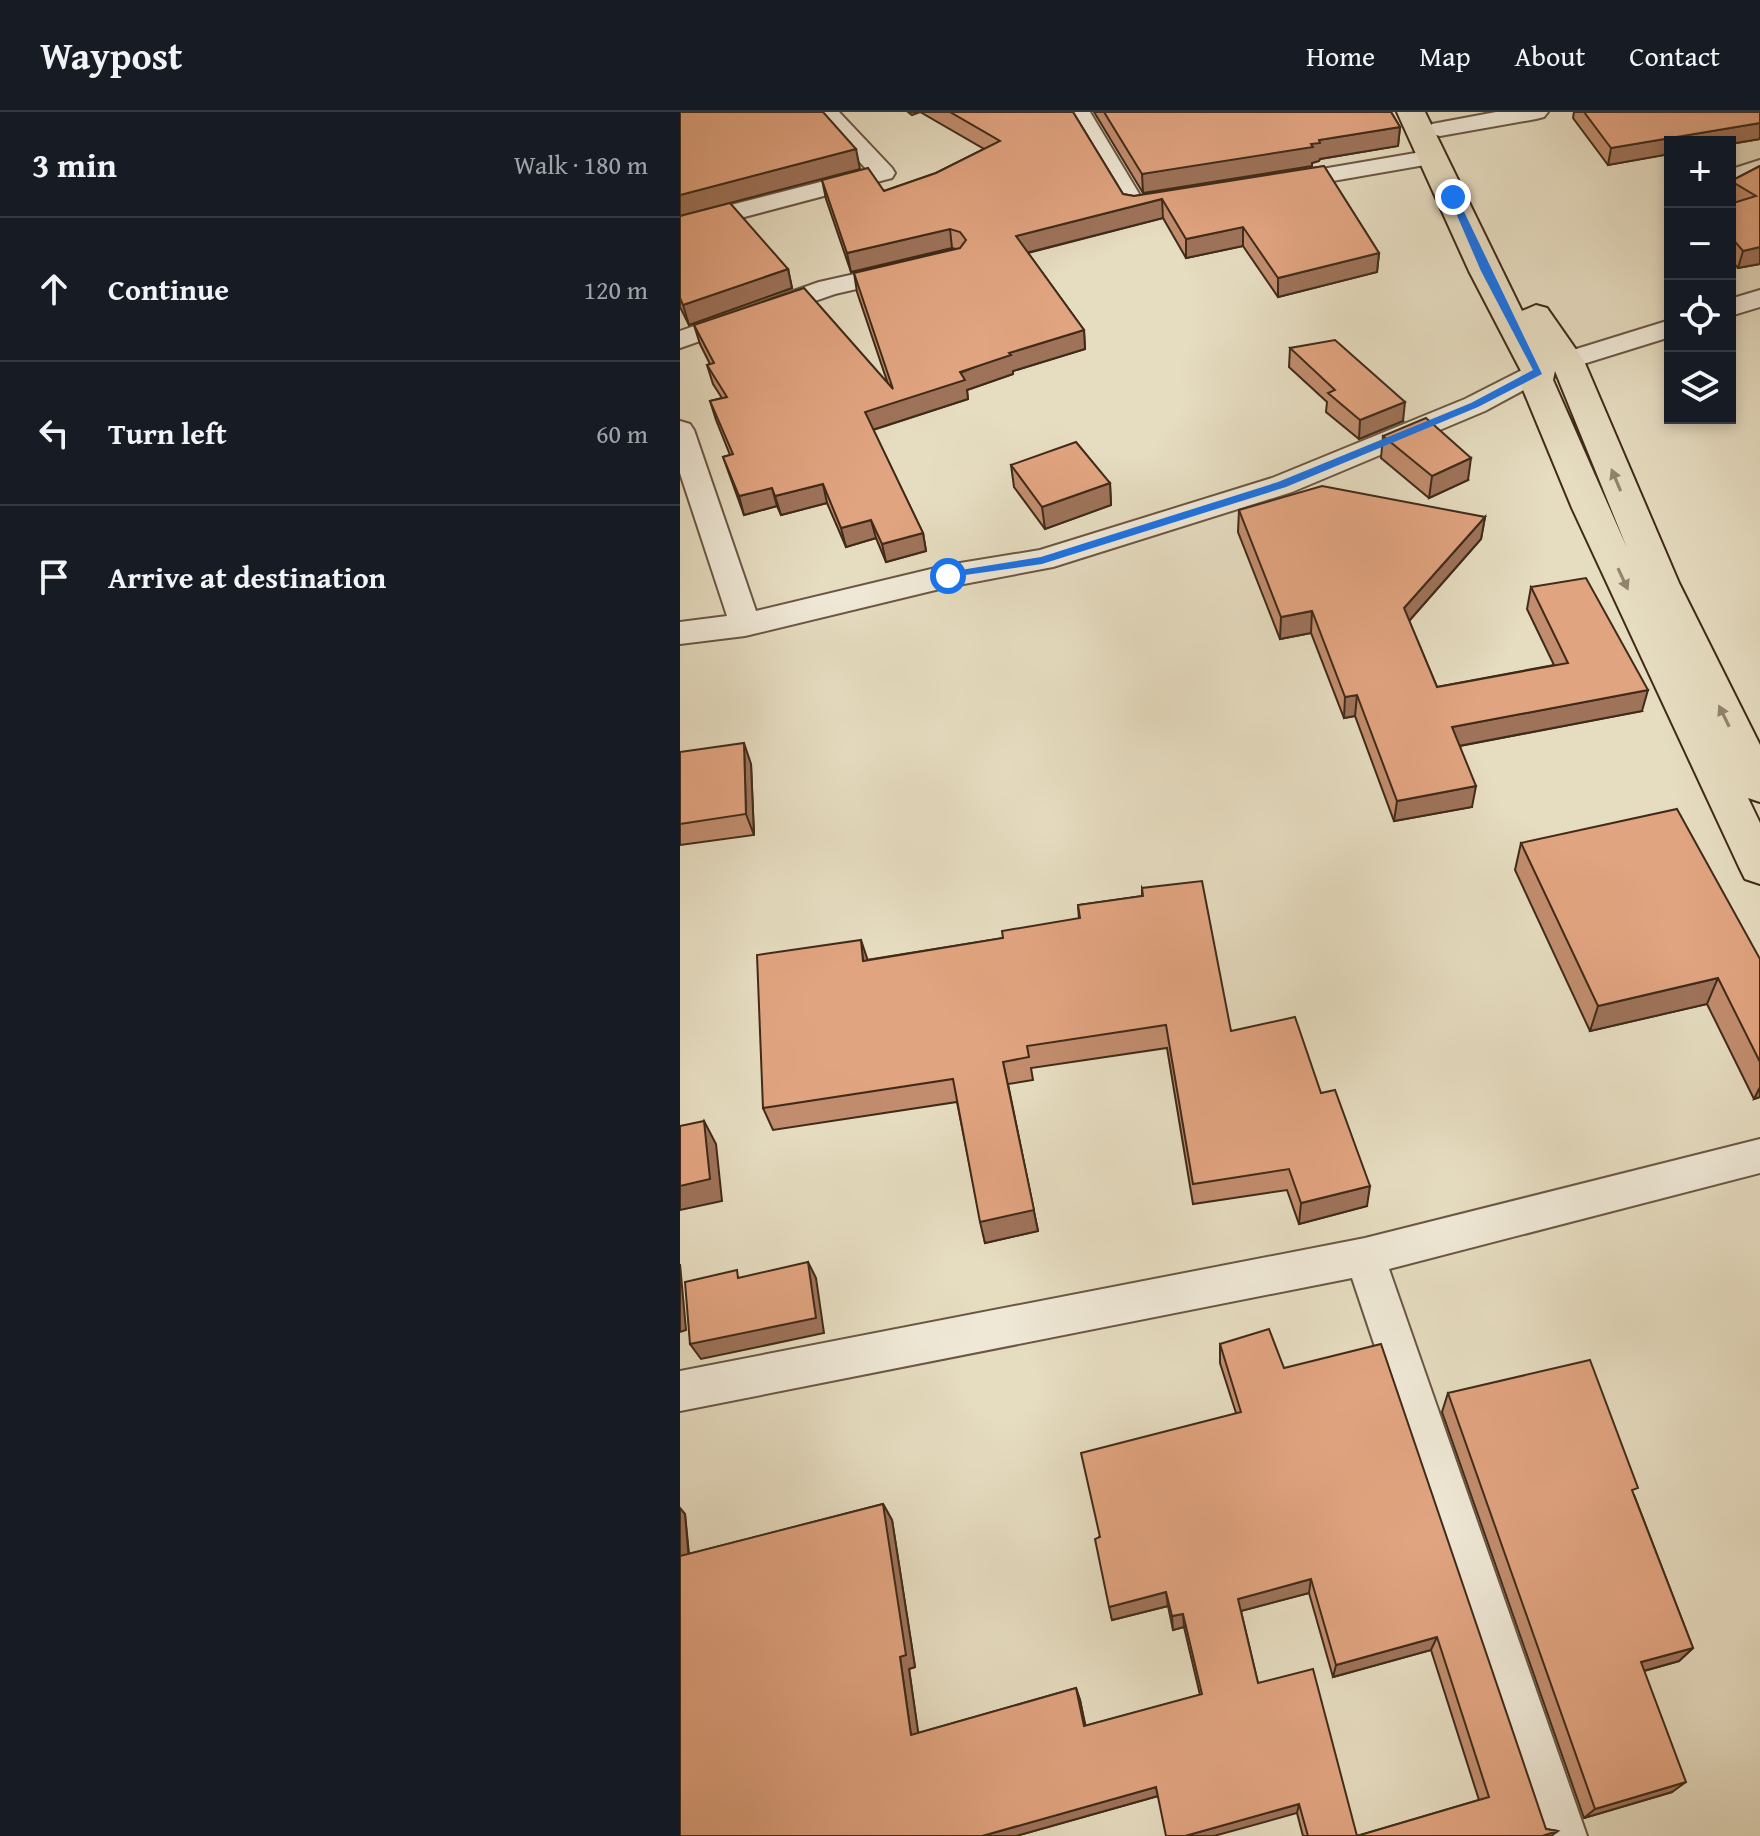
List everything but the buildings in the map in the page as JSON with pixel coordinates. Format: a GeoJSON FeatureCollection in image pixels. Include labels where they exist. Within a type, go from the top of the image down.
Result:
{"type":"FeatureCollection","features":[{"type":"Feature","properties":{"kind":"main road"},"geometry":{"type":"LineString","coordinates":[[1428,127],[1436,132],[1760,786]]}},
{"type":"Feature","properties":{"kind":"main road"},"geometry":{"type":"LineString","coordinates":[[1552,366],[1536,380],[1590,508],[1760,867]]}},
{"type":"Feature","properties":{"kind":"street"},"geometry":{"type":"LineString","coordinates":[[1260,186],[1428,127],[1536,112]]}},
{"type":"Feature","properties":{"kind":"street"},"geometry":{"type":"LineString","coordinates":[[1083,113],[1134,205],[1197,196]]}},
{"type":"Feature","properties":{"kind":"street"},"geometry":{"type":"LineString","coordinates":[[680,226],[883,173],[829,115]]}},
{"type":"Feature","properties":{"kind":"street"},"geometry":{"type":"LineString","coordinates":[[680,340],[828,288],[925,266]]}},
{"type":"Feature","properties":{"kind":"street"},"geometry":{"type":"LineString","coordinates":[[1736,306],[1760,298]]}},
{"type":"Feature","properties":{"kind":"street"},"geometry":{"type":"LineString","coordinates":[[680,633],[745,625],[948,576],[1042,560],[1267,490],[1475,405],[1552,366],[1664,330]]}},
{"type":"Feature","properties":{"kind":"street"},"geometry":{"type":"LineString","coordinates":[[680,430],[745,625]]}},
{"type":"Feature","properties":{"kind":"street"},"geometry":{"type":"LineString","coordinates":[[680,1391],[1365,1257],[1760,1156]]}},
{"type":"Feature","properties":{"kind":"street"},"geometry":{"type":"LineString","coordinates":[[1365,1257],[1563,1836]]}},
{"type":"Feature","properties":{"kind":"route"},"geometry":{"type":"LineString","coordinates":[[948,576],[1042,560],[1282,485],[1475,405],[1538,371],[1485,271],[1453,197]]}}]}
